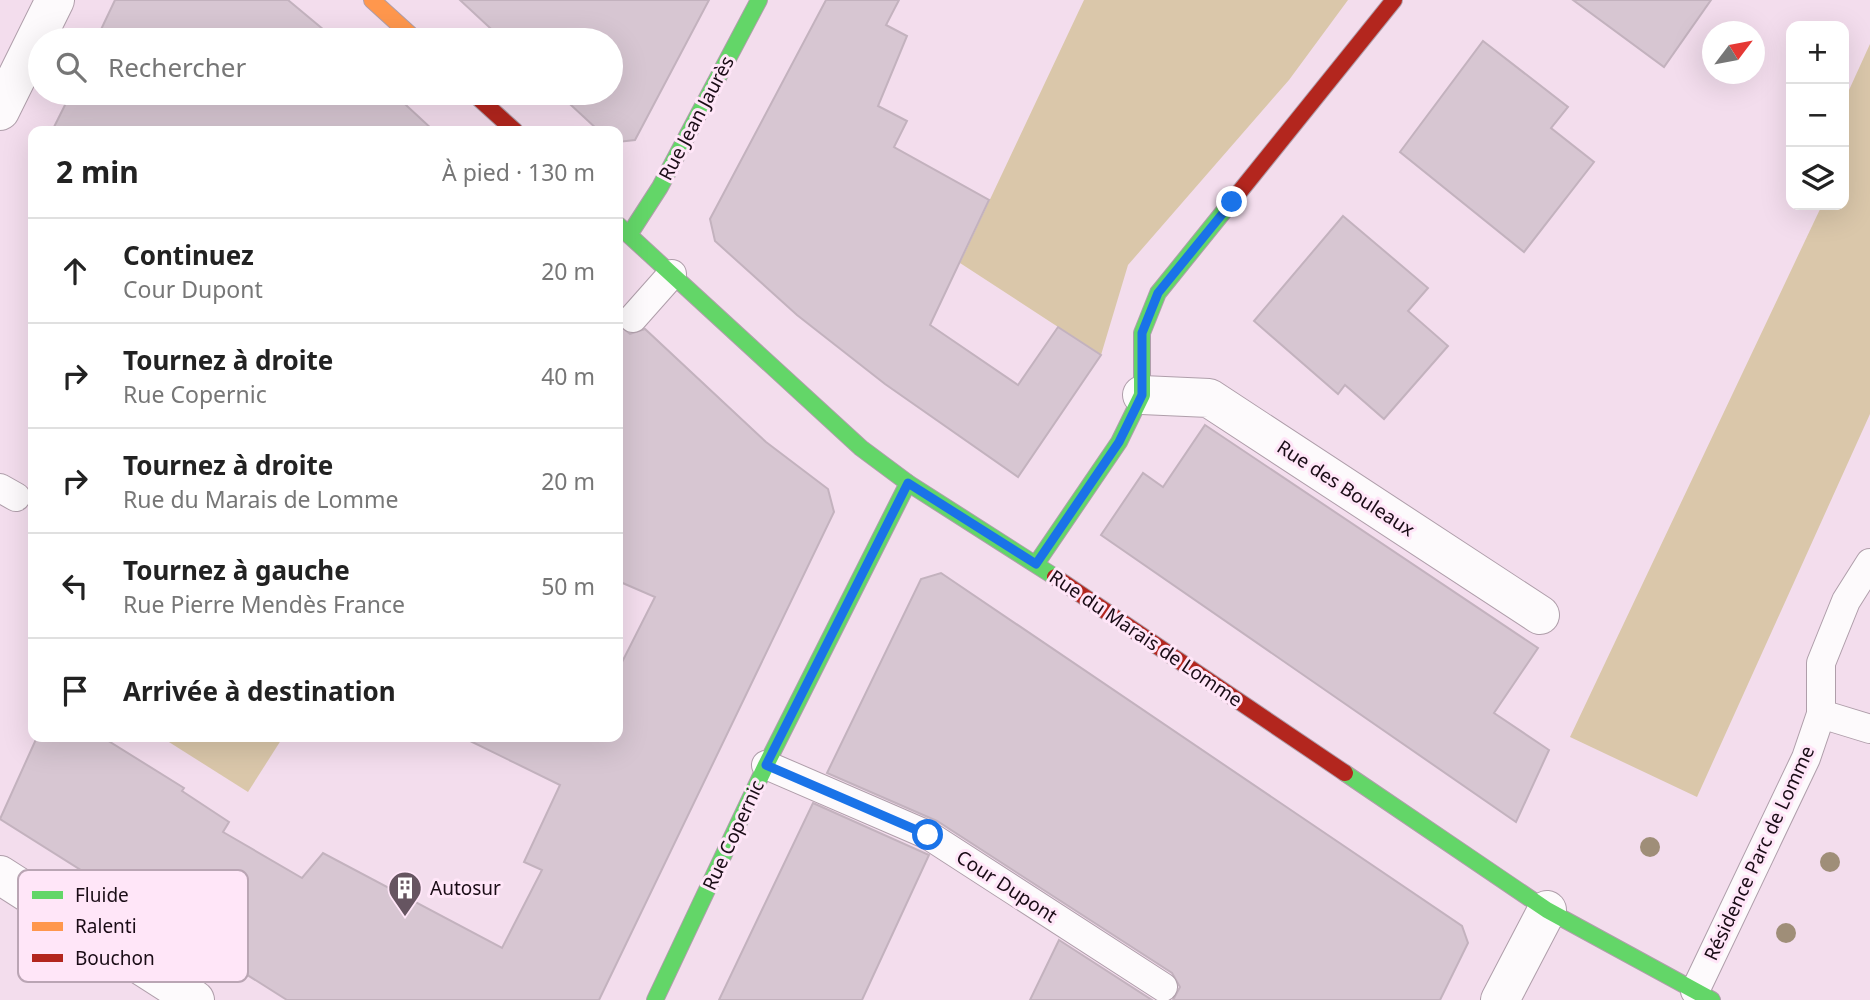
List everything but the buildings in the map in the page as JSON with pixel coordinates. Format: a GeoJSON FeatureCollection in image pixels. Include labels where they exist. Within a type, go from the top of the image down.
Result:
{"type":"FeatureCollection","features":[{"type":"Feature","properties":{"kind":"street"},"geometry":{"type":"LineString","coordinates":[[41,28],[55,0]]}},
{"type":"Feature","properties":{"kind":"street"},"geometry":{"type":"LineString","coordinates":[[372,0],[403,28]]}},
{"type":"Feature","properties":{"kind":"street","name":"Rue Jean Jaurès"},"geometry":{"type":"LineString","coordinates":[[623,230],[660,187],[760,0]]}},
{"type":"Feature","properties":{"kind":"street"},"geometry":{"type":"LineString","coordinates":[[1036,564],[1119,442],[1142,395],[1142,333],[1158,293],[1394,0]]}},
{"type":"Feature","properties":{"kind":"street"},"geometry":{"type":"LineString","coordinates":[[0,111],[28,54]]}},
{"type":"Feature","properties":{"kind":"street"},"geometry":{"type":"LineString","coordinates":[[486,105],[509,126]]}},
{"type":"Feature","properties":{"kind":"street","name":"Rue du Marais de Lomme"},"geometry":{"type":"LineString","coordinates":[[623,230],[861,448],[908,483],[1036,564],[1547,910],[1704,995]]}},
{"type":"Feature","properties":{"kind":"street","name":"Rue des Bouleaux"},"geometry":{"type":"LineString","coordinates":[[1142,395],[1209,398],[1540,615]]}},
{"type":"Feature","properties":{"kind":"street","name":"Rue Copernic"},"geometry":{"type":"LineString","coordinates":[[655,1000],[766,765],[908,483]]}},
{"type":"Feature","properties":{"kind":"street"},"geometry":{"type":"LineString","coordinates":[[0,874],[18,886]]}},
{"type":"Feature","properties":{"kind":"street"},"geometry":{"type":"LineString","coordinates":[[1500,1000],[1547,910]]}},
{"type":"Feature","properties":{"kind":"street"},"geometry":{"type":"LineString","coordinates":[[167,982],[195,1000]]}},
{"type":"Feature","properties":{"kind":"lane"},"geometry":{"type":"LineString","coordinates":[[633,317],[672,274]]}},
{"type":"Feature","properties":{"kind":"lane","name":"Résidence Parc de Lomme"},"geometry":{"type":"LineString","coordinates":[[1704,995],[1806,758],[1821,714],[1821,663],[1846,601],[1870,564]]}},
{"type":"Feature","properties":{"kind":"lane"},"geometry":{"type":"LineString","coordinates":[[1821,714],[1870,729]]}},
{"type":"Feature","properties":{"kind":"lane","name":"Cour Dupont"},"geometry":{"type":"LineString","coordinates":[[766,765],[928,835],[1163,987]]}},
{"type":"Feature","properties":{"kind":"shaded area"},"geometry":{"type":"Polygon","coordinates":[[[1084,0],[1348,0],[1289,80],[1128,265],[1101,355],[960,263],[1084,0]]]}},
{"type":"Feature","properties":{"kind":"shaded area"},"geometry":{"type":"Polygon","coordinates":[[[1870,44],[1870,414],[1697,797],[1570,737],[1820,210],[1849,210],[1849,90],[1870,44]]]}},
{"type":"Feature","properties":{"kind":"shaded area"},"geometry":{"type":"Polygon","coordinates":[[[169,742],[280,742],[248,792],[169,742]]]}},
{"type":"Feature","properties":{"kind":"traffic: fast"},"geometry":{"type":"LineString","coordinates":[[629,235],[660,187],[759,0]]}},
{"type":"Feature","properties":{"kind":"traffic: fast"},"geometry":{"type":"LineString","coordinates":[[1036,564],[1119,442],[1142,395],[1142,333],[1158,293],[1233,200]]}},
{"type":"Feature","properties":{"kind":"traffic: fast"},"geometry":{"type":"LineString","coordinates":[[623,230],[861,448],[908,483],[1055,577]]}},
{"type":"Feature","properties":{"kind":"traffic: fast"},"geometry":{"type":"LineString","coordinates":[[655,1000],[766,765],[908,483]]}},
{"type":"Feature","properties":{"kind":"traffic: fast"},"geometry":{"type":"LineString","coordinates":[[1345,773],[1547,910],[1712,1000]]}},
{"type":"Feature","properties":{"kind":"traffic: slow"},"geometry":{"type":"LineString","coordinates":[[372,0],[403,28]]}},
{"type":"Feature","properties":{"kind":"traffic: jam"},"geometry":{"type":"LineString","coordinates":[[1233,200],[1394,0]]}},
{"type":"Feature","properties":{"kind":"traffic: jam"},"geometry":{"type":"LineString","coordinates":[[486,105],[509,126]]}},
{"type":"Feature","properties":{"kind":"traffic: jam"},"geometry":{"type":"LineString","coordinates":[[1055,577],[1345,773]]}},
{"type":"Feature","properties":{"kind":"place","name":"Autosur"},"geometry":{"type":"Point","coordinates":[405,918]}},
{"type":"Feature","properties":{"kind":"route"},"geometry":{"type":"LineString","coordinates":[[928,835],[766,765],[908,483],[1036,564],[1119,442],[1142,395],[1142,333],[1158,293],[1232,202]]}}]}
